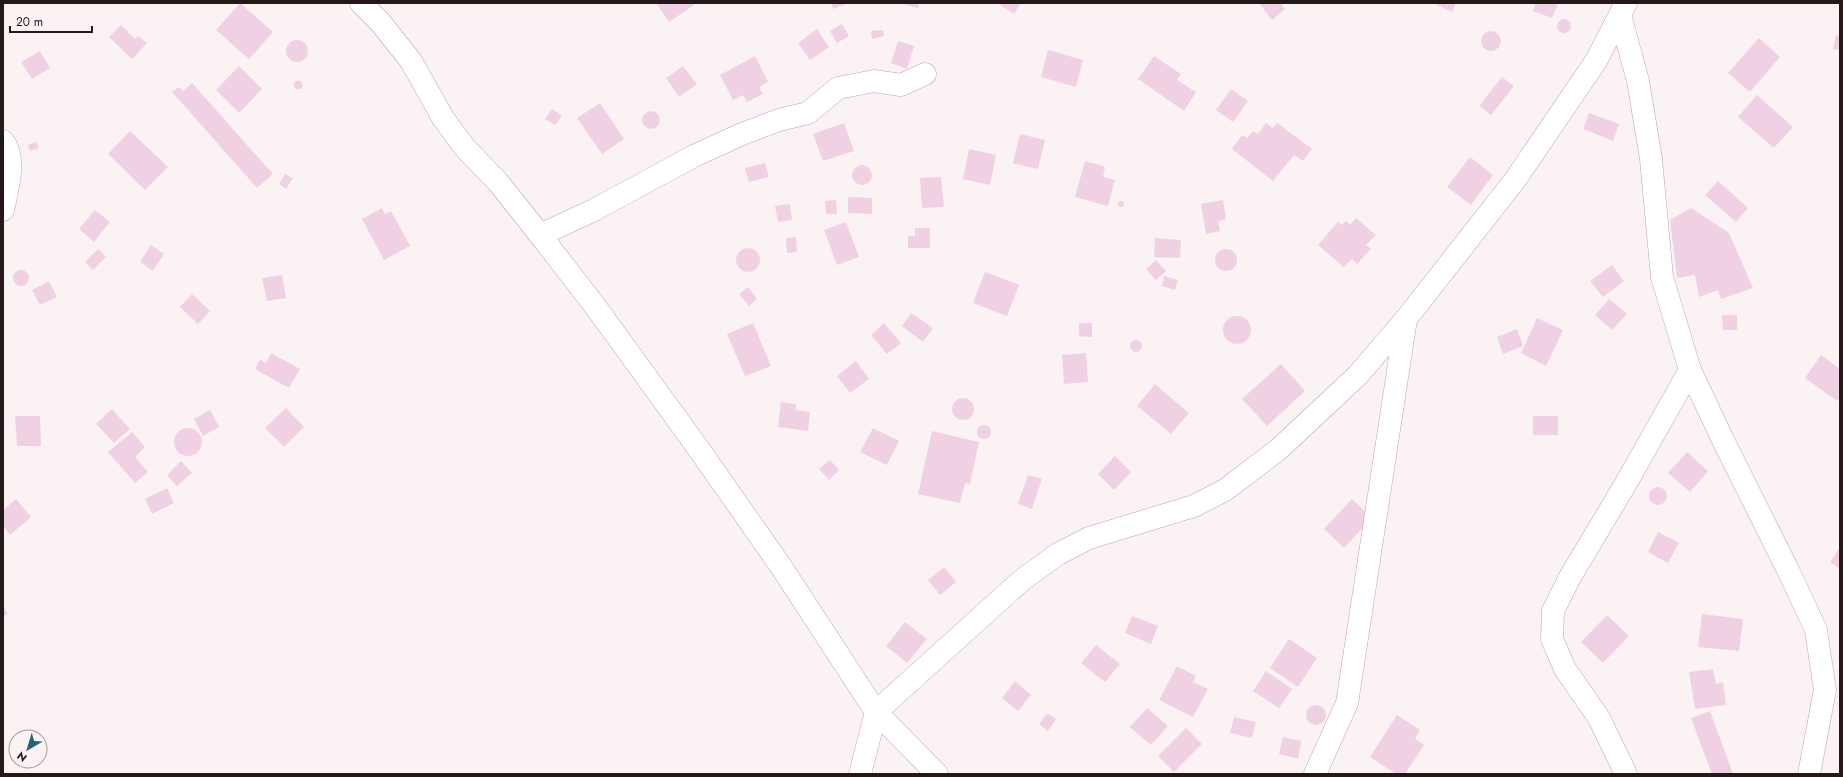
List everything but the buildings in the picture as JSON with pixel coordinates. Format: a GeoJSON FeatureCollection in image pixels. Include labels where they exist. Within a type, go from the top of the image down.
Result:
{"type":"FeatureCollection","features":[{"type":"Feature","properties":{"kind":"street"},"geometry":{"type":"LineString","coordinates":[[361,3],[380,22],[411,61],[444,118],[465,148],[498,182],[594,306],[780,565],[876,712],[937,774]]}},
{"type":"Feature","properties":{"kind":"street"},"geometry":{"type":"LineString","coordinates":[[860,774],[876,712],[1022,580],[1058,554],[1089,538],[1194,506],[1225,490],[1279,449],[1358,375],[1406,319],[1515,180],[1596,61],[1623,9]]}},
{"type":"Feature","properties":{"kind":"street"},"geometry":{"type":"LineString","coordinates":[[1623,9],[1638,81],[1651,159],[1662,277],[1690,370],[1722,438],[1790,572],[1816,630],[1833,695],[1809,774]]}},
{"type":"Feature","properties":{"kind":"street"},"geometry":{"type":"LineString","coordinates":[[540,235],[594,210],[708,150],[779,120],[808,112],[838,88],[874,81],[901,85],[925,74]]}},
{"type":"Feature","properties":{"kind":"street"},"geometry":{"type":"LineString","coordinates":[[3,141],[7,146],[11,174],[3,210]]}},
{"type":"Feature","properties":{"kind":"street"},"geometry":{"type":"LineString","coordinates":[[1315,774],[1347,704],[1406,319]]}},
{"type":"Feature","properties":{"kind":"street"},"geometry":{"type":"LineString","coordinates":[[1626,774],[1599,718],[1565,669],[1552,639],[1553,611],[1570,577],[1625,485],[1690,370]]}}]}
